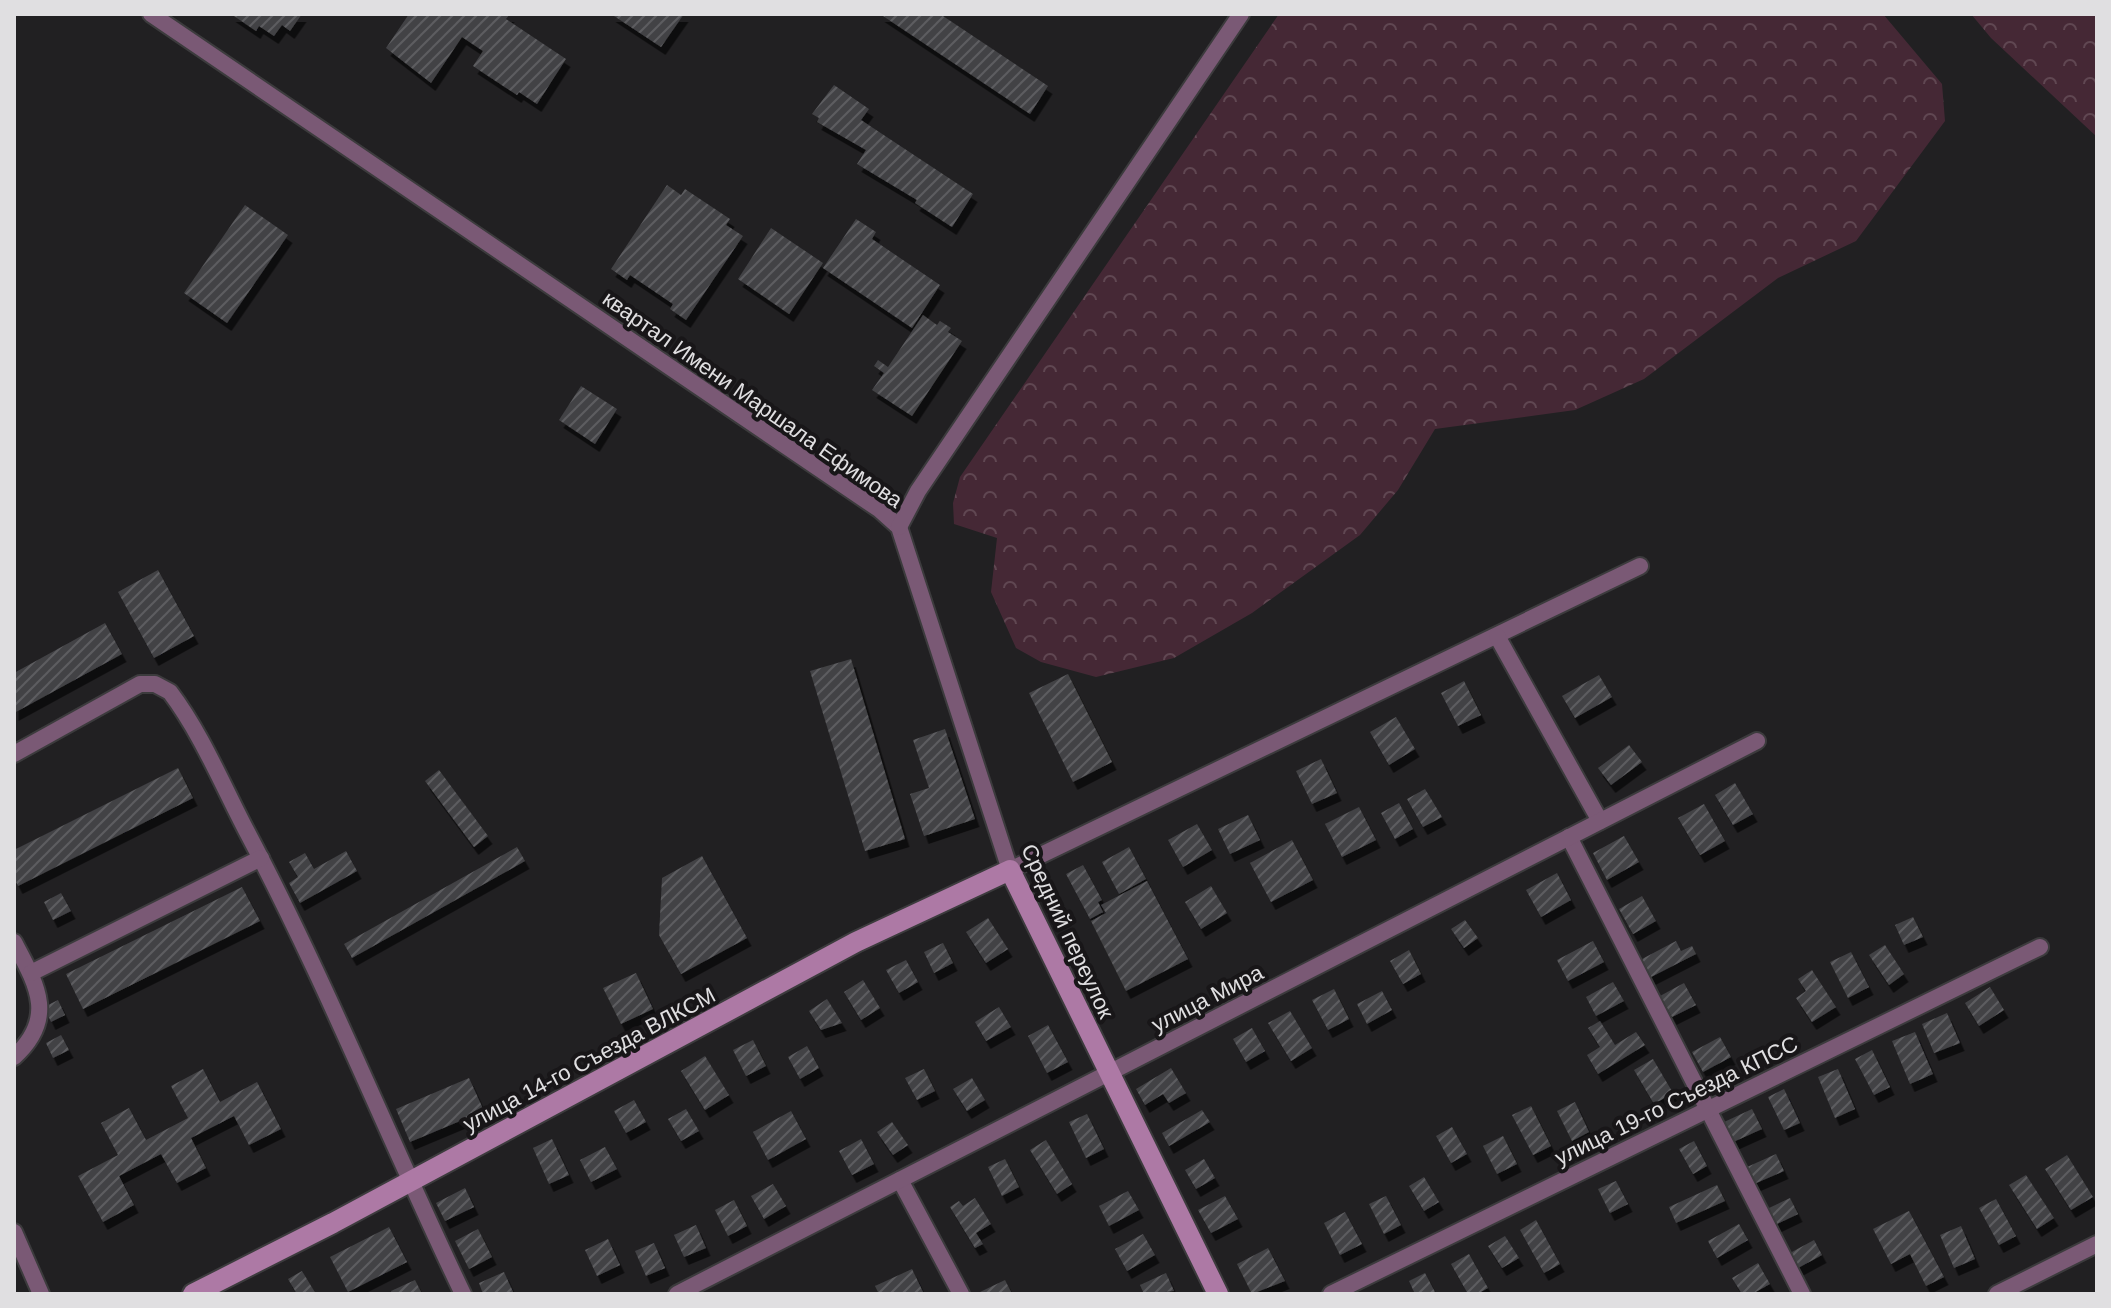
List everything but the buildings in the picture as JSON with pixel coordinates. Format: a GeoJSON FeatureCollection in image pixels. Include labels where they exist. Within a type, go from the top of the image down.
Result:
{"type":"FeatureCollection","features":[{"type":"Feature","properties":{"kind":"street","name":"квартал Имени Маршала Ефимова"},"geometry":{"type":"LineString","coordinates":[[151,14],[867,501],[899,527],[918,491],[1241,14]]}},
{"type":"Feature","properties":{"kind":"street","name":"Средний переулок"},"geometry":{"type":"LineString","coordinates":[[899,527],[1010,870],[1218,1294]]}},
{"type":"Feature","properties":{"kind":"street"},"geometry":{"type":"LineString","coordinates":[[1010,870],[1640,566]]}},
{"type":"Feature","properties":{"kind":"street"},"geometry":{"type":"LineString","coordinates":[[1497,636],[1600,821]]}},
{"type":"Feature","properties":{"kind":"street"},"geometry":{"type":"LineString","coordinates":[[14,754],[140,684],[155,684],[170,692],[181,706],[261,858],[361,1066],[410,1183],[463,1294]]}},
{"type":"Feature","properties":{"kind":"street","name":"улица Мира"},"geometry":{"type":"LineString","coordinates":[[677,1294],[1757,741]]}},
{"type":"Feature","properties":{"kind":"street"},"geometry":{"type":"LineString","coordinates":[[1569,837],[1802,1294]]}},
{"type":"Feature","properties":{"kind":"street"},"geometry":{"type":"LineString","coordinates":[[31,973],[261,858]]}},
{"type":"Feature","properties":{"kind":"street","name":"улица 14-го Съезда ВЛКСМ"},"geometry":{"type":"LineString","coordinates":[[193,1294],[410,1183],[856,942],[1010,870]]}},
{"type":"Feature","properties":{"kind":"street"},"geometry":{"type":"LineString","coordinates":[[14,942],[31,973],[42,1004],[35,1033],[14,1057]]}},
{"type":"Feature","properties":{"kind":"street","name":"улица 19-го Съезда КПСС"},"geometry":{"type":"LineString","coordinates":[[1331,1294],[2040,947]]}},
{"type":"Feature","properties":{"kind":"street"},"geometry":{"type":"LineString","coordinates":[[900,1180],[961,1294]]}},
{"type":"Feature","properties":{"kind":"street"},"geometry":{"type":"LineString","coordinates":[[14,1232],[41,1294]]}},
{"type":"Feature","properties":{"kind":"street"},"geometry":{"type":"LineString","coordinates":[[1997,1294],[2097,1244]]}},
{"type":"Feature","properties":{"kind":"green space"},"geometry":{"type":"Polygon","coordinates":[[[1279,14],[1883,14],[1942,84],[1945,121],[1856,241],[1778,278],[1644,379],[1575,410],[1435,429],[1398,490],[1360,535],[1252,613],[1174,658],[1096,677],[1041,662],[1016,648],[991,592],[997,538],[954,524],[953,503],[960,477],[1279,14]]]}},
{"type":"Feature","properties":{"kind":"green space"},"geometry":{"type":"Polygon","coordinates":[[[1971,14],[2097,14],[2097,137],[1991,38],[1971,14]]]}}]}
